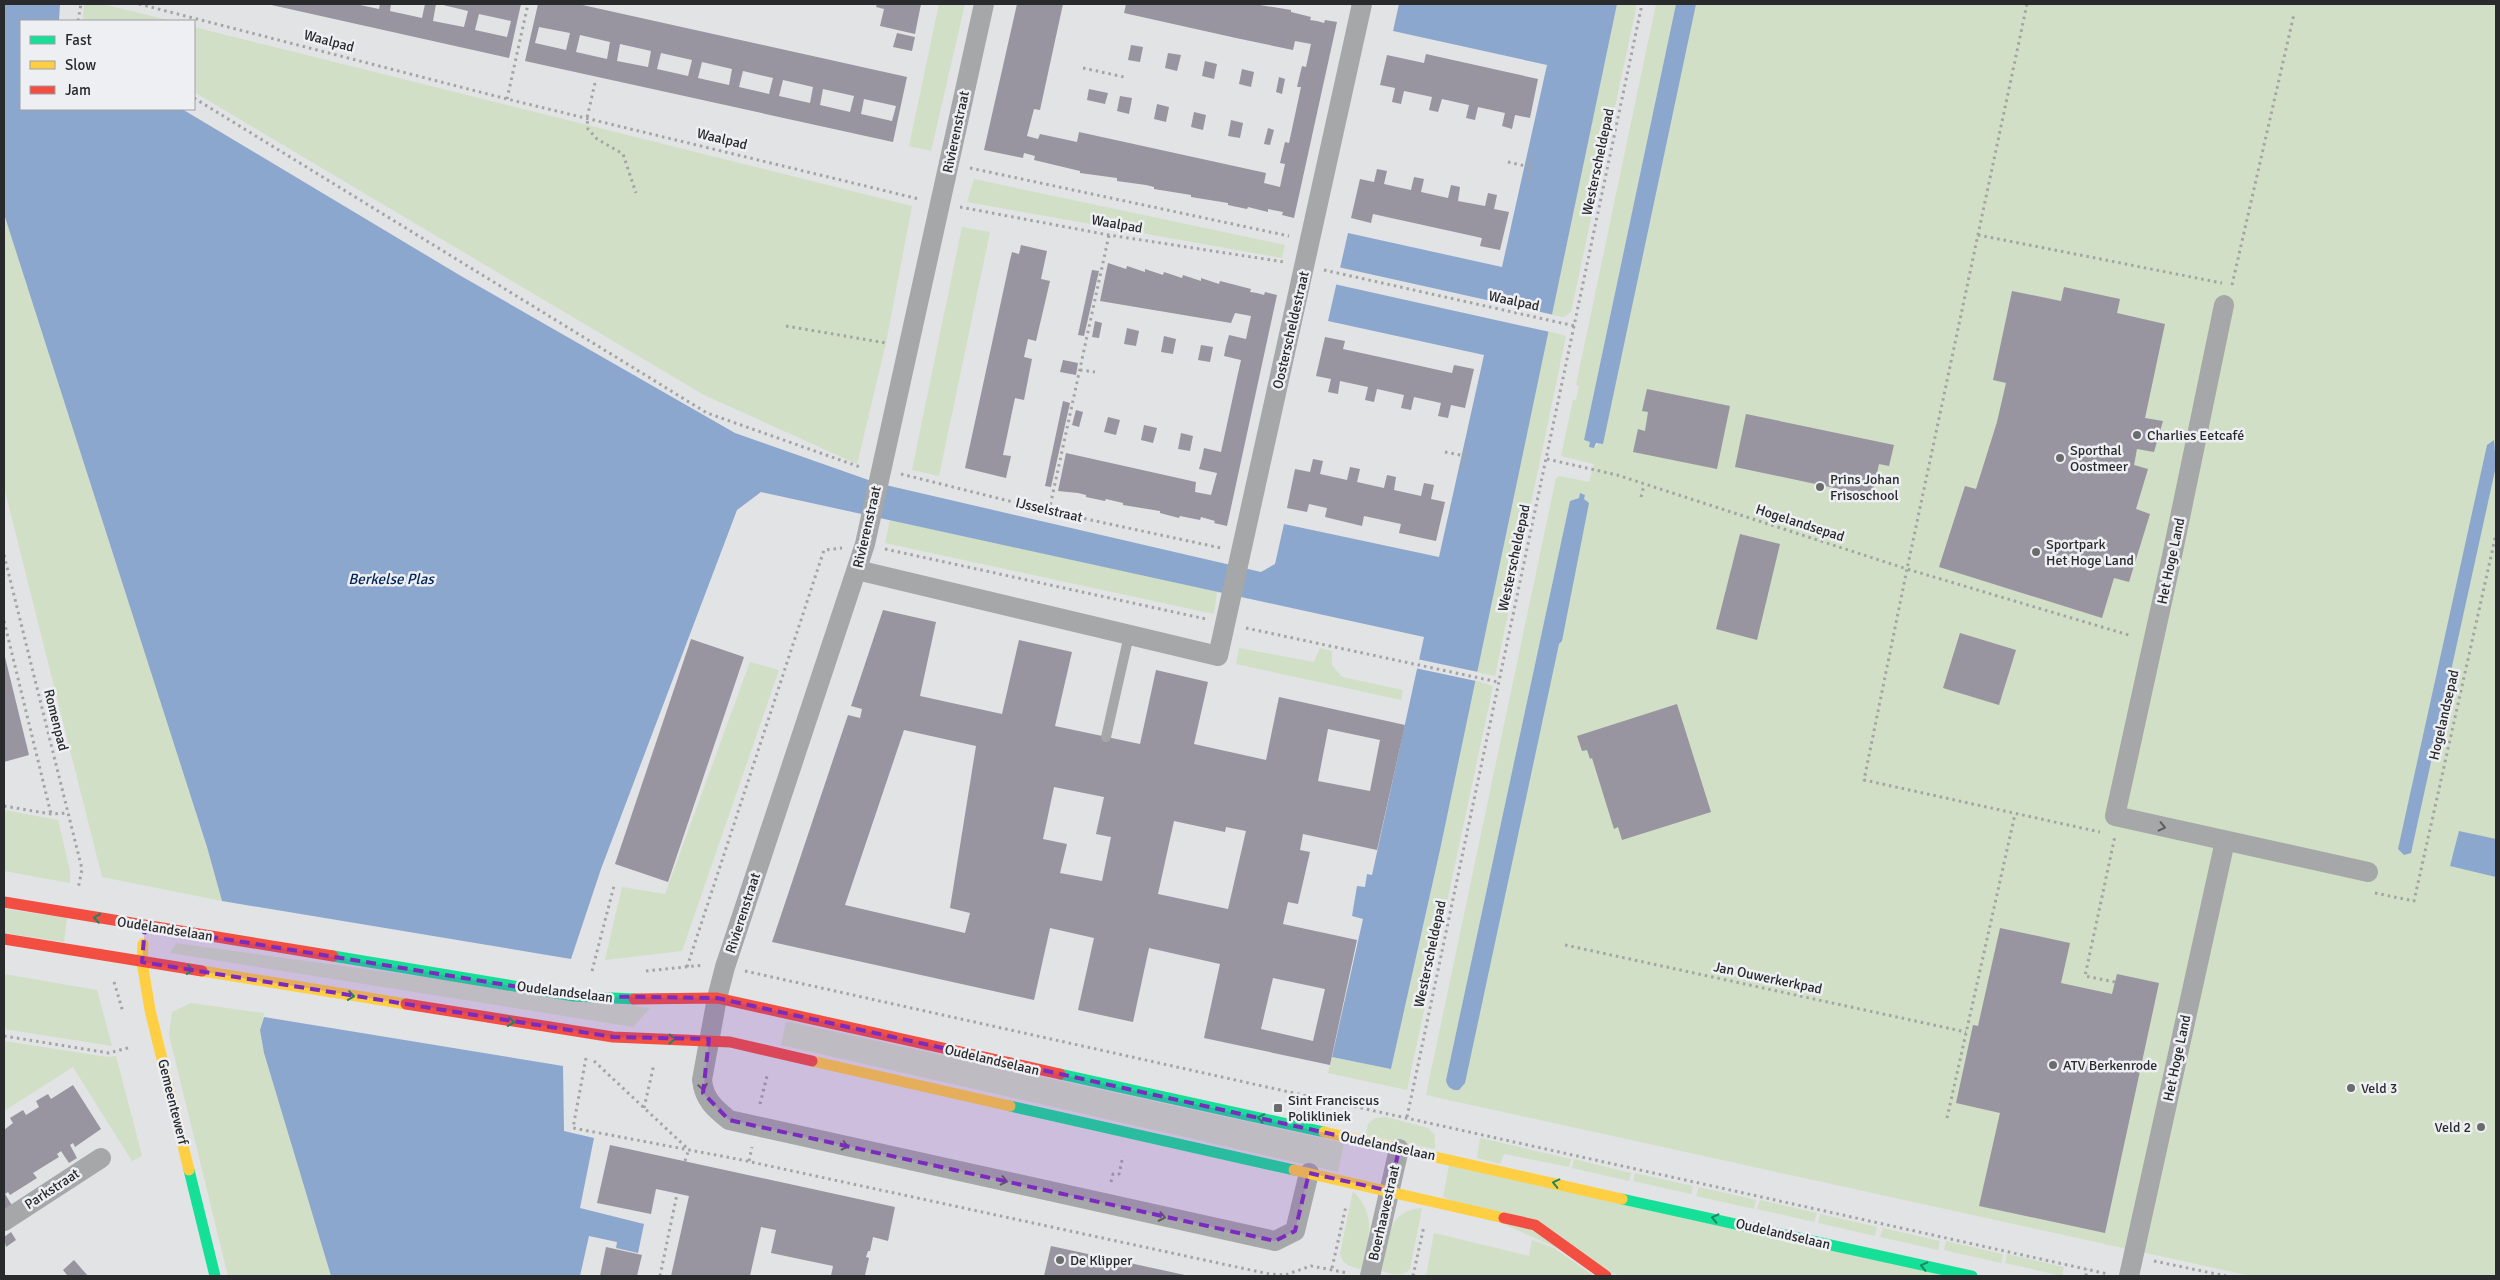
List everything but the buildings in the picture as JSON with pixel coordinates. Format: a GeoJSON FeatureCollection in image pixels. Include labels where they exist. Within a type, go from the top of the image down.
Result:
{"type":"FeatureCollection","features":[{"type":"Feature","properties":{"kind":"street","name":"Rivierenstraat"},"geometry":{"type":"LineString","coordinates":[[709,1039],[725,967],[865,544],[878,476],[984,4]]}},
{"type":"Feature","properties":{"kind":"street","name":"Oosterscheldestraat"},"geometry":{"type":"LineString","coordinates":[[1129,635],[1218,656],[1306,266],[1362,4]]}},
{"type":"Feature","properties":{"kind":"street","name":"Het Hoge Land"},"geometry":{"type":"LineString","coordinates":[[2115,826],[2224,305]]}},
{"type":"Feature","properties":{"kind":"street"},"geometry":{"type":"LineString","coordinates":[[857,570],[1129,635]]}},
{"type":"Feature","properties":{"kind":"street"},"geometry":{"type":"LineString","coordinates":[[2115,826],[2225,841],[2368,872]]}},
{"type":"Feature","properties":{"kind":"street","name":"Het Hoge Land"},"geometry":{"type":"LineString","coordinates":[[2129,1276],[2225,841]]}},
{"type":"Feature","properties":{"kind":"street","name":"Oudelandselaan"},"geometry":{"type":"LineString","coordinates":[[4,902],[574,996],[620,999],[717,998],[1972,1276]]}},
{"type":"Feature","properties":{"kind":"street","name":"Gemeentewerf"},"geometry":{"type":"LineString","coordinates":[[145,926],[142,962],[153,1020],[215,1276]]}},
{"type":"Feature","properties":{"kind":"street"},"geometry":{"type":"LineString","coordinates":[[4,939],[612,1037],[709,1039],[765,1049],[1535,1225],[1606,1276]]}},
{"type":"Feature","properties":{"kind":"street"},"geometry":{"type":"LineString","coordinates":[[709,1039],[702,1080],[703,1094],[713,1107],[728,1120],[1275,1241],[1295,1231],[1309,1173]]}},
{"type":"Feature","properties":{"kind":"street","name":"Boerhaavestraat"},"geometry":{"type":"LineString","coordinates":[[1363,1275],[1390,1191],[1399,1149]]}},
{"type":"Feature","properties":{"kind":"street","name":"Parkstraat"},"geometry":{"type":"LineString","coordinates":[[4,1221],[101,1158]]}},
{"type":"Feature","properties":{"kind":"lane"},"geometry":{"type":"LineString","coordinates":[[1106,736],[1129,635]]}},
{"type":"Feature","properties":{"kind":"path"},"geometry":{"type":"LineString","coordinates":[[78,20],[81,4]]}},
{"type":"Feature","properties":{"kind":"path","name":"Waalpad"},"geometry":{"type":"LineString","coordinates":[[139,4],[507,99],[940,204],[1109,235],[1306,266]]}},
{"type":"Feature","properties":{"kind":"path"},"geometry":{"type":"LineString","coordinates":[[507,99],[528,4]]}},
{"type":"Feature","properties":{"kind":"path","name":"Westerscheldepad"},"geometry":{"type":"LineString","coordinates":[[1407,1117],[1642,4]]}},
{"type":"Feature","properties":{"kind":"path"},"geometry":{"type":"LineString","coordinates":[[1879,710],[1907,569],[2027,4]]}},
{"type":"Feature","properties":{"kind":"path"},"geometry":{"type":"LineString","coordinates":[[2224,305],[2232,285],[2294,14]]}},
{"type":"Feature","properties":{"kind":"path"},"geometry":{"type":"LineString","coordinates":[[1083,68],[1124,77]]}},
{"type":"Feature","properties":{"kind":"path"},"geometry":{"type":"LineString","coordinates":[[595,83],[587,118],[588,129],[597,139],[623,154],[636,193]]}},
{"type":"Feature","properties":{"kind":"path","name":"IJsselstraat"},"geometry":{"type":"LineString","coordinates":[[195,99],[706,413],[859,466],[878,476],[1241,552]]}},
{"type":"Feature","properties":{"kind":"path"},"geometry":{"type":"LineString","coordinates":[[1528,178],[1532,156]]}},
{"type":"Feature","properties":{"kind":"path"},"geometry":{"type":"LineString","coordinates":[[1508,162],[1530,168]]}},
{"type":"Feature","properties":{"kind":"path","name":"Waalpad"},"geometry":{"type":"LineString","coordinates":[[948,163],[1311,241]]}},
{"type":"Feature","properties":{"kind":"path"},"geometry":{"type":"LineString","coordinates":[[1049,511],[1109,235]]}},
{"type":"Feature","properties":{"kind":"path"},"geometry":{"type":"LineString","coordinates":[[1978,235],[2232,285]]}},
{"type":"Feature","properties":{"kind":"path","name":"Waalpad"},"geometry":{"type":"LineString","coordinates":[[1332,272],[1575,326]]}},
{"type":"Feature","properties":{"kind":"path"},"geometry":{"type":"LineString","coordinates":[[786,326],[886,343]]}},
{"type":"Feature","properties":{"kind":"path"},"geometry":{"type":"LineString","coordinates":[[1080,370],[1095,372]]}},
{"type":"Feature","properties":{"kind":"path"},"geometry":{"type":"LineString","coordinates":[[1462,468],[1463,456],[1467,445]]}},
{"type":"Feature","properties":{"kind":"path"},"geometry":{"type":"LineString","coordinates":[[1445,452],[1463,456]]}},
{"type":"Feature","properties":{"kind":"path","name":"Hogelandsepad"},"geometry":{"type":"LineString","coordinates":[[1547,459],[1617,476],[1907,569],[2152,642]]}},
{"type":"Feature","properties":{"kind":"path"},"geometry":{"type":"LineString","coordinates":[[1641,497],[1644,485]]}},
{"type":"Feature","properties":{"kind":"path","name":"Hogelandsepad"},"geometry":{"type":"LineString","coordinates":[[2414,901],[2496,534]]}},
{"type":"Feature","properties":{"kind":"path"},"geometry":{"type":"LineString","coordinates":[[687,967],[824,550],[865,544],[1227,617],[1408,662],[1498,682]]}},
{"type":"Feature","properties":{"kind":"path","name":"Romenpad"},"geometry":{"type":"LineString","coordinates":[[4,555],[82,869],[78,891]]}},
{"type":"Feature","properties":{"kind":"path"},"geometry":{"type":"LineString","coordinates":[[4,621],[51,814]]}},
{"type":"Feature","properties":{"kind":"path"},"geometry":{"type":"LineString","coordinates":[[4,806],[51,814],[67,813]]}},
{"type":"Feature","properties":{"kind":"path"},"geometry":{"type":"LineString","coordinates":[[1947,1118],[2015,814]]}},
{"type":"Feature","properties":{"kind":"path"},"geometry":{"type":"LineString","coordinates":[[2115,826],[2085,976],[2115,982]]}},
{"type":"Feature","properties":{"kind":"path"},"geometry":{"type":"LineString","coordinates":[[590,977],[614,886]]}},
{"type":"Feature","properties":{"kind":"path","name":"Jan Ouwerkerkpad"},"geometry":{"type":"LineString","coordinates":[[1565,945],[1966,1032]]}},
{"type":"Feature","properties":{"kind":"path"},"geometry":{"type":"LineString","coordinates":[[112,977],[146,984]]}},
{"type":"Feature","properties":{"kind":"path"},"geometry":{"type":"LineString","coordinates":[[4,1036],[109,1053],[131,1047]]}},
{"type":"Feature","properties":{"kind":"path"},"geometry":{"type":"LineString","coordinates":[[576,1055],[592,1059],[689,1149]]}},
{"type":"Feature","properties":{"kind":"path"},"geometry":{"type":"LineString","coordinates":[[586,1056],[573,1128],[643,1143],[689,1149],[749,1161],[1269,1274],[1285,1275],[1311,1266],[1363,1275]]}},
{"type":"Feature","properties":{"kind":"path"},"geometry":{"type":"LineString","coordinates":[[1107,1204],[1113,1174],[1119,1174],[1130,1131]]}},
{"type":"Feature","properties":{"kind":"path"},"geometry":{"type":"LineString","coordinates":[[685,1161],[689,1149]]}},
{"type":"Feature","properties":{"kind":"path"},"geometry":{"type":"LineString","coordinates":[[660,1276],[678,1194]]}},
{"type":"Feature","properties":{"kind":"path"},"geometry":{"type":"LineString","coordinates":[[2134,1256],[2226,1276]]}},
{"type":"Feature","properties":{"kind":"path"},"geometry":{"type":"LineString","coordinates":[[2086,1276],[2087,1270]]}},
{"type":"Feature","properties":{"kind":"highlighted area"},"geometry":{"type":"Polygon","coordinates":[[[145,926],[574,996],[717,998],[1399,1149],[1390,1191],[1309,1173],[1295,1231],[1275,1241],[729,1120],[703,1093],[709,1039],[613,1037],[142,962],[145,926]]]}},
{"type":"Feature","properties":{"kind":"green space"},"geometry":{"type":"Polygon","coordinates":[[[84,4],[102,4],[168,20],[83,20],[84,4]]]}},
{"type":"Feature","properties":{"kind":"green space"},"geometry":{"type":"Polygon","coordinates":[[[939,4],[965,4],[931,151],[909,146],[939,4]]]}},
{"type":"Feature","properties":{"kind":"green space"},"geometry":{"type":"Polygon","coordinates":[[[1617,4],[1637,4],[1571,312],[1564,317],[1551,315],[1617,4]]]}},
{"type":"Feature","properties":{"kind":"green space","name":"Sportpark Het Hoge Land"},"geometry":{"type":"Polygon","coordinates":[[[1656,4],[1676,4],[1584,440],[1590,442],[1589,447],[1594,448],[1598,444],[1691,4],[2496,4],[2496,1276],[2251,1276],[1426,1095],[1556,478],[1560,476],[1589,482],[1594,464],[1561,456],[1573,400],[1576,400],[1579,386],[1576,385],[1656,4]],[[1580,493],[1579,498],[1570,501],[1446,1080],[1453,1090],[1459,1090],[1585,495],[1580,493]]]}},
{"type":"Feature","properties":{"kind":"green space"},"geometry":{"type":"Polygon","coordinates":[[[195,27],[912,206],[886,343],[857,464],[704,395],[195,93],[195,27]]]}},
{"type":"Feature","properties":{"kind":"green space"},"geometry":{"type":"Polygon","coordinates":[[[974,179],[1285,245],[1282,258],[967,202],[974,179]]]}},
{"type":"Feature","properties":{"kind":"green space"},"geometry":{"type":"Polygon","coordinates":[[[4,214],[207,847],[222,901],[102,877],[4,487],[4,214]]]}},
{"type":"Feature","properties":{"kind":"green space"},"geometry":{"type":"Polygon","coordinates":[[[962,227],[990,232],[939,476],[912,470],[962,227]]]}},
{"type":"Feature","properties":{"kind":"green space"},"geometry":{"type":"Polygon","coordinates":[[[1548,331],[1566,336],[1495,676],[1475,672],[1548,331]]]}},
{"type":"Feature","properties":{"kind":"green space"},"geometry":{"type":"Polygon","coordinates":[[[890,520],[1217,591],[1214,614],[885,543],[890,520]]]}},
{"type":"Feature","properties":{"kind":"green space"},"geometry":{"type":"Polygon","coordinates":[[[1239,648],[1314,662],[1320,648],[1332,651],[1332,665],[1342,677],[1403,690],[1401,700],[1236,664],[1239,648]]]}},
{"type":"Feature","properties":{"kind":"green space"},"geometry":{"type":"Polygon","coordinates":[[[750,662],[779,670],[682,951],[605,960],[622,887],[665,894],[750,662]]]}},
{"type":"Feature","properties":{"kind":"green space"},"geometry":{"type":"Polygon","coordinates":[[[1474,680],[1493,686],[1407,1090],[1328,1073],[1332,1057],[1391,1069],[1440,850],[1474,680]]]}},
{"type":"Feature","properties":{"kind":"green space"},"geometry":{"type":"Polygon","coordinates":[[[4,810],[58,820],[70,871],[70,883],[4,871],[4,810]]]}},
{"type":"Feature","properties":{"kind":"green space"},"geometry":{"type":"Polygon","coordinates":[[[4,909],[67,918],[64,942],[4,933],[4,909]]]}},
{"type":"Feature","properties":{"kind":"green space"},"geometry":{"type":"Polygon","coordinates":[[[176,943],[650,1008],[633,1027],[170,953],[176,943]]]}},
{"type":"Feature","properties":{"kind":"green space"},"geometry":{"type":"Polygon","coordinates":[[[4,974],[97,990],[112,1046],[4,1029],[4,974]]]}},
{"type":"Feature","properties":{"kind":"green space"},"geometry":{"type":"Polygon","coordinates":[[[191,1003],[264,1013],[260,1030],[264,1053],[331,1276],[228,1276],[169,1035],[172,1012],[191,1003]]]}},
{"type":"Feature","properties":{"kind":"green space"},"geometry":{"type":"Polygon","coordinates":[[[786,1021],[1344,1143],[1338,1172],[781,1045],[786,1021]]]}},
{"type":"Feature","properties":{"kind":"green space"},"geometry":{"type":"Polygon","coordinates":[[[4,1041],[107,1057],[116,1056],[142,1156],[132,1161],[73,1067],[4,1111],[4,1041]]]}},
{"type":"Feature","properties":{"kind":"green space"},"geometry":{"type":"Polygon","coordinates":[[[1386,1117],[1428,1128],[1435,1135],[1435,1149],[1366,1135],[1368,1124],[1375,1118],[1386,1117]]]}},
{"type":"Feature","properties":{"kind":"green space"},"geometry":{"type":"Polygon","coordinates":[[[1480,1138],[1571,1159],[1569,1167],[1504,1154],[1500,1164],[1477,1158],[1480,1138]]]}},
{"type":"Feature","properties":{"kind":"green space"},"geometry":{"type":"Polygon","coordinates":[[[1574,1159],[1631,1173],[1629,1181],[1572,1168],[1574,1159]]]}},
{"type":"Feature","properties":{"kind":"green space"},"geometry":{"type":"Polygon","coordinates":[[[1449,1165],[1949,1276],[1620,1276],[1443,1197],[1449,1165]]]}},
{"type":"Feature","properties":{"kind":"green space"},"geometry":{"type":"Polygon","coordinates":[[[1635,1173],[1693,1186],[1691,1194],[1633,1181],[1635,1173]]]}},
{"type":"Feature","properties":{"kind":"green space"},"geometry":{"type":"Polygon","coordinates":[[[1699,1187],[1756,1200],[1754,1209],[1696,1196],[1699,1187]]]}},
{"type":"Feature","properties":{"kind":"green space"},"geometry":{"type":"Polygon","coordinates":[[[1353,1191],[1361,1200],[1366,1210],[1369,1228],[1361,1269],[1348,1265],[1343,1261],[1340,1254],[1353,1191]]]}},
{"type":"Feature","properties":{"kind":"green space"},"geometry":{"type":"Polygon","coordinates":[[[1760,1200],[1817,1213],[1814,1222],[1757,1209],[1760,1200]]]}},
{"type":"Feature","properties":{"kind":"green space"},"geometry":{"type":"Polygon","coordinates":[[[1422,1208],[1410,1269],[1403,1274],[1382,1271],[1388,1239],[1395,1221],[1410,1210],[1422,1208]]]}},
{"type":"Feature","properties":{"kind":"green space"},"geometry":{"type":"Polygon","coordinates":[[[1820,1214],[1877,1227],[1875,1236],[1818,1223],[1820,1214]]]}},
{"type":"Feature","properties":{"kind":"green space"},"geometry":{"type":"Polygon","coordinates":[[[1883,1228],[1940,1241],[1938,1250],[1880,1237],[1883,1228]]]}},
{"type":"Feature","properties":{"kind":"green space"},"geometry":{"type":"Polygon","coordinates":[[[1434,1233],[1529,1256],[1532,1240],[1554,1248],[1594,1276],[1426,1276],[1434,1233]]]}},
{"type":"Feature","properties":{"kind":"green space"},"geometry":{"type":"Polygon","coordinates":[[[1946,1241],[2003,1254],[2001,1263],[1944,1250],[1946,1241]]]}},
{"type":"Feature","properties":{"kind":"green space"},"geometry":{"type":"Polygon","coordinates":[[[2007,1254],[2064,1267],[2062,1276],[2005,1263],[2007,1254]]]}},
{"type":"Feature","properties":{"kind":"water","name":"Berkelse Plas"},"geometry":{"type":"Polygon","coordinates":[[[4,4],[60,4],[59,20],[20,20],[20,110],[184,110],[461,276],[735,433],[877,483],[1261,572],[1275,564],[1284,524],[1439,557],[1484,355],[1328,321],[1348,233],[1502,267],[1547,65],[1393,31],[1399,4],[1617,4],[1440,850],[1391,1069],[1332,1057],[1363,919],[1352,916],[1357,886],[1365,887],[1367,874],[1372,875],[1424,637],[761,492],[737,510],[601,869],[571,959],[222,901],[207,847],[4,214],[4,4]]]}},
{"type":"Feature","properties":{"kind":"water"},"geometry":{"type":"Polygon","coordinates":[[[1676,4],[1696,4],[1603,444],[1596,443],[1594,448],[1589,447],[1590,442],[1584,440],[1676,4]]]}},
{"type":"Feature","properties":{"kind":"water"},"geometry":{"type":"Polygon","coordinates":[[[2494,440],[2496,466],[2411,853],[2404,855],[2398,849],[2487,445],[2494,440]]]}},
{"type":"Feature","properties":{"kind":"water"},"geometry":{"type":"Polygon","coordinates":[[[1580,493],[1585,495],[1584,499],[1589,503],[1562,641],[1559,644],[1465,1083],[1459,1090],[1454,1090],[1449,1087],[1446,1080],[1570,501],[1579,498],[1580,493]]]}},
{"type":"Feature","properties":{"kind":"water"},"geometry":{"type":"Polygon","coordinates":[[[2459,831],[2496,839],[2496,877],[2450,866],[2459,831]]]}},
{"type":"Feature","properties":{"kind":"water"},"geometry":{"type":"Polygon","coordinates":[[[264,1017],[563,1066],[564,1131],[594,1138],[580,1208],[644,1224],[638,1253],[616,1248],[617,1242],[589,1236],[580,1276],[331,1276],[264,1053],[260,1030],[264,1017]]]}},
{"type":"Feature","properties":{"kind":"pier"},"geometry":{"type":"Polygon","coordinates":[[[1338,267],[1554,315],[1550,332],[1334,284],[1338,267]]]}},
{"type":"Feature","properties":{"kind":"pier"},"geometry":{"type":"Polygon","coordinates":[[[1417,659],[1478,672],[1476,681],[1415,668],[1417,659]]]}},
{"type":"Feature","properties":{"kind":"traffic: fast"},"geometry":{"type":"LineString","coordinates":[[333,956],[574,996],[634,999]]}},
{"type":"Feature","properties":{"kind":"traffic: fast"},"geometry":{"type":"LineString","coordinates":[[1060,1074],[1324,1132]]}},
{"type":"Feature","properties":{"kind":"traffic: fast"},"geometry":{"type":"LineString","coordinates":[[1010,1106],[1294,1170]]}},
{"type":"Feature","properties":{"kind":"traffic: fast"},"geometry":{"type":"LineString","coordinates":[[189,1170],[215,1276]]}},
{"type":"Feature","properties":{"kind":"traffic: fast"},"geometry":{"type":"LineString","coordinates":[[1622,1199],[1972,1276]]}},
{"type":"Feature","properties":{"kind":"traffic: slow"},"geometry":{"type":"LineString","coordinates":[[143,944],[142,962],[150,1010],[189,1170]]}},
{"type":"Feature","properties":{"kind":"traffic: slow"},"geometry":{"type":"LineString","coordinates":[[202,971],[406,1004]]}},
{"type":"Feature","properties":{"kind":"traffic: slow"},"geometry":{"type":"LineString","coordinates":[[812,1061],[1010,1106]]}},
{"type":"Feature","properties":{"kind":"traffic: slow"},"geometry":{"type":"LineString","coordinates":[[1324,1132],[1622,1199]]}},
{"type":"Feature","properties":{"kind":"traffic: slow"},"geometry":{"type":"LineString","coordinates":[[1294,1170],[1504,1218]]}},
{"type":"Feature","properties":{"kind":"traffic: jam"},"geometry":{"type":"LineString","coordinates":[[4,902],[333,956]]}},
{"type":"Feature","properties":{"kind":"traffic: jam"},"geometry":{"type":"LineString","coordinates":[[4,939],[202,971]]}},
{"type":"Feature","properties":{"kind":"traffic: jam"},"geometry":{"type":"LineString","coordinates":[[634,999],[717,998],[1060,1074]]}},
{"type":"Feature","properties":{"kind":"traffic: jam"},"geometry":{"type":"LineString","coordinates":[[406,1004],[613,1037],[730,1042],[812,1061]]}},
{"type":"Feature","properties":{"kind":"traffic: jam"},"geometry":{"type":"LineString","coordinates":[[1504,1218],[1535,1225],[1606,1276]]}},
{"type":"Feature","properties":{"kind":"place","name":"Charlies Eetcafé"},"geometry":{"type":"Point","coordinates":[2137,435]}},
{"type":"Feature","properties":{"kind":"place","name":"Sporthal Oostmeer"},"geometry":{"type":"Point","coordinates":[2060,458]}},
{"type":"Feature","properties":{"kind":"place","name":"Prins Johan Frisoschool"},"geometry":{"type":"Point","coordinates":[1820,487]}},
{"type":"Feature","properties":{"kind":"place","name":"Sportpark Het Hoge Land"},"geometry":{"type":"Point","coordinates":[2036,552]}},
{"type":"Feature","properties":{"kind":"place","name":"ATV Berkenrode"},"geometry":{"type":"Point","coordinates":[2053,1065]}},
{"type":"Feature","properties":{"kind":"place","name":"Veld 3"},"geometry":{"type":"Point","coordinates":[2351,1088]}},
{"type":"Feature","properties":{"kind":"place","name":"Sint Franciscus Polikliniek"},"geometry":{"type":"Point","coordinates":[1278,1108]}},
{"type":"Feature","properties":{"kind":"place","name":"Veld 2"},"geometry":{"type":"Point","coordinates":[2481,1127]}},
{"type":"Feature","properties":{"kind":"place","name":"De Klipper"},"geometry":{"type":"Point","coordinates":[1060,1260]}}]}
